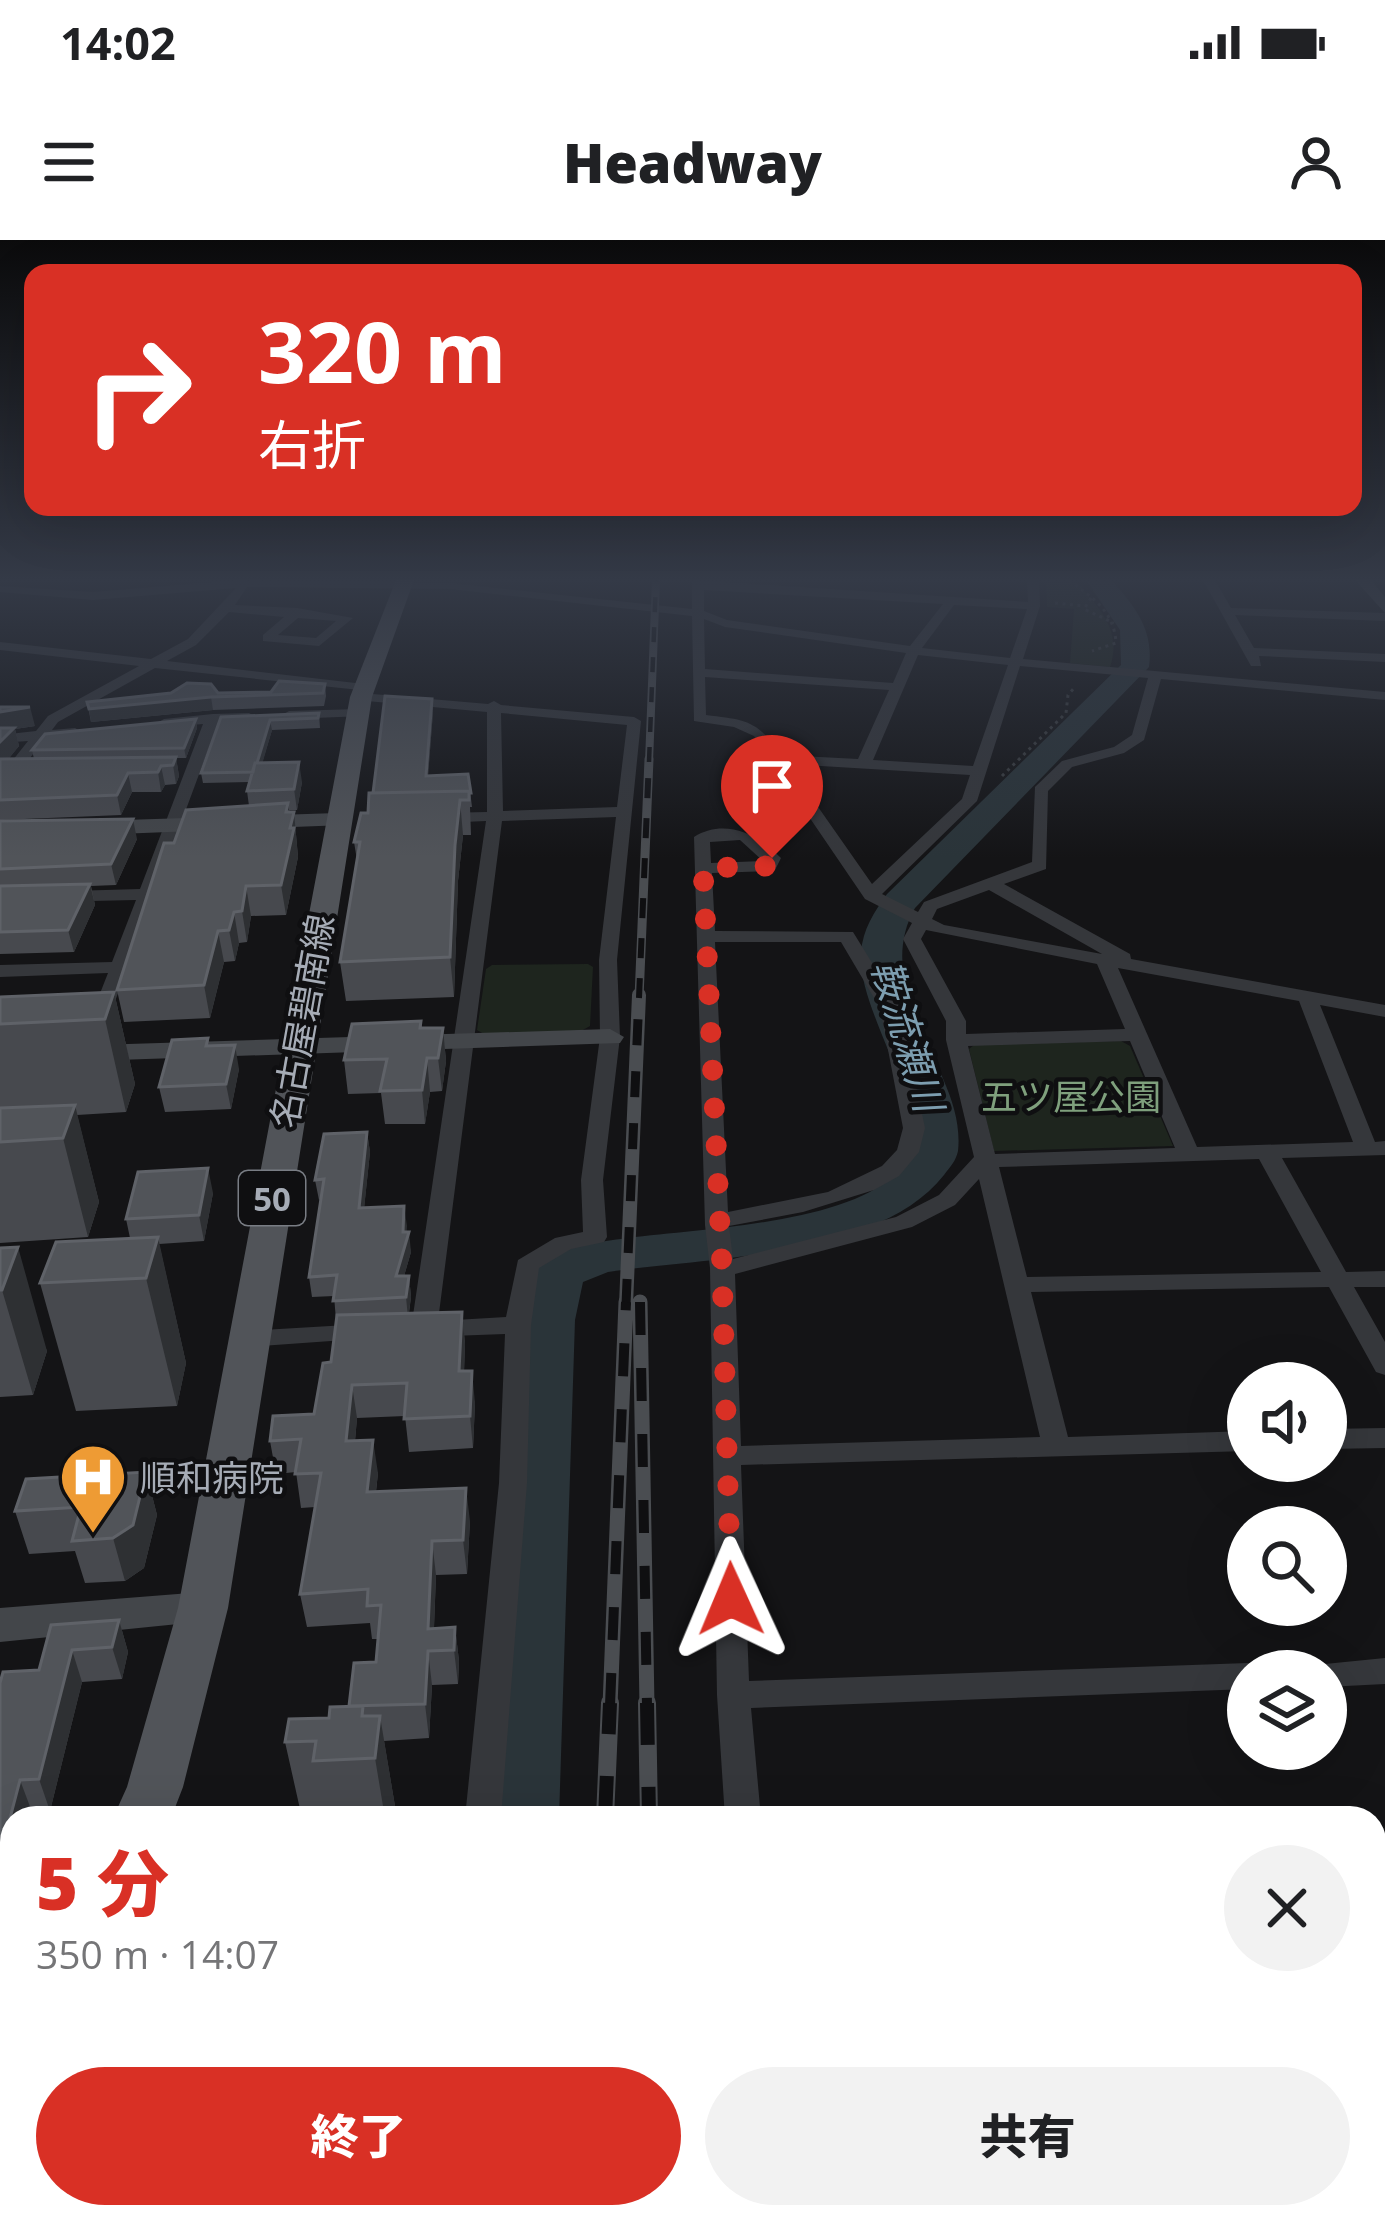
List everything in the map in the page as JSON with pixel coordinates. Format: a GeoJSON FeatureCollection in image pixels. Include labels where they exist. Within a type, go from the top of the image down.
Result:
{"type":"FeatureCollection","features":[{"type":"Feature","properties":{"kind":"main road","name":"名古屋碧南線"},"geometry":{"type":"LineString","coordinates":[[147,1806],[203,1608],[298,1047],[348,820],[361,699],[371,673]]}},
{"type":"Feature","properties":{"kind":"street"},"geometry":{"type":"LineString","coordinates":[[6,770],[53,719],[130,673]]}},
{"type":"Feature","properties":{"kind":"street"},"geometry":{"type":"LineString","coordinates":[[198,673],[361,699],[494,705],[634,721],[608,960],[610,1037],[592,1180],[595,1237],[564,1243],[527,1265],[518,1325],[513,1483],[484,1806]]}},
{"type":"Feature","properties":{"kind":"street"},"geometry":{"type":"LineString","coordinates":[[898,687],[698,673],[699,718],[737,723],[759,734],[874,897],[917,921],[939,930],[1385,1011]]}},
{"type":"Feature","properties":{"kind":"street"},"geometry":{"type":"LineString","coordinates":[[864,763],[904,673]]}},
{"type":"Feature","properties":{"kind":"street"},"geometry":{"type":"LineString","coordinates":[[874,897],[972,794],[1011,673]]}},
{"type":"Feature","properties":{"kind":"street"},"geometry":{"type":"LineString","coordinates":[[1122,673],[1385,696]]}},
{"type":"Feature","properties":{"kind":"street"},"geometry":{"type":"LineString","coordinates":[[1264,673],[1272,684]]}},
{"type":"Feature","properties":{"kind":"street"},"geometry":{"type":"LineString","coordinates":[[1056,1444],[983,1161],[956,1021],[912,939],[917,921],[930,906],[1040,865],[1040,790],[1067,764],[1119,750],[1139,737],[1154,676]]}},
{"type":"Feature","properties":{"kind":"street"},"geometry":{"type":"LineString","coordinates":[[147,724],[361,699]]}},
{"type":"Feature","properties":{"kind":"street"},"geometry":{"type":"LineString","coordinates":[[402,1330],[464,1043],[495,816],[494,705]]}},
{"type":"Feature","properties":{"kind":"street"},"geometry":{"type":"LineString","coordinates":[[35,717],[53,719]]}},
{"type":"Feature","properties":{"kind":"street"},"geometry":{"type":"LineString","coordinates":[[88,1053],[213,718]]}},
{"type":"Feature","properties":{"kind":"street"},"geometry":{"type":"LineString","coordinates":[[0,739],[82,731]]}},
{"type":"Feature","properties":{"kind":"street"},"geometry":{"type":"LineString","coordinates":[[779,759],[980,771]]}},
{"type":"Feature","properties":{"kind":"street"},"geometry":{"type":"LineString","coordinates":[[171,766],[194,766]]}},
{"type":"Feature","properties":{"kind":"street"},"geometry":{"type":"LineString","coordinates":[[6,770],[36,770]]}},
{"type":"Feature","properties":{"kind":"street"},"geometry":{"type":"LineString","coordinates":[[427,818],[623,812]]}},
{"type":"Feature","properties":{"kind":"street"},"geometry":{"type":"LineString","coordinates":[[65,828],[348,820]]}},
{"type":"Feature","properties":{"kind":"street"},"geometry":{"type":"LineString","coordinates":[[703,868],[729,1456],[733,1695],[742,1806]]}},
{"type":"Feature","properties":{"kind":"street"},"geometry":{"type":"LineString","coordinates":[[991,884],[1060,926],[1123,956],[1114,963]]}},
{"type":"Feature","properties":{"kind":"street"},"geometry":{"type":"LineString","coordinates":[[0,898],[148,894]]}},
{"type":"Feature","properties":{"kind":"street"},"geometry":{"type":"LineString","coordinates":[[705,937],[847,936],[890,1008],[914,1128],[914,1148],[903,1165],[883,1179],[857,1190],[717,1223]]}},
{"type":"Feature","properties":{"kind":"street"},"geometry":{"type":"LineString","coordinates":[[1114,963],[1135,1035],[1190,1156]]}},
{"type":"Feature","properties":{"kind":"street"},"geometry":{"type":"LineString","coordinates":[[0,971],[119,967]]}},
{"type":"Feature","properties":{"kind":"street"},"geometry":{"type":"LineString","coordinates":[[722,1269],[904,1222],[947,1200],[983,1161],[1375,1148],[1307,996]]}},
{"type":"Feature","properties":{"kind":"street"},"geometry":{"type":"LineString","coordinates":[[956,1040],[1135,1035]]}},
{"type":"Feature","properties":{"kind":"street"},"geometry":{"type":"LineString","coordinates":[[0,1056],[610,1037]]}},
{"type":"Feature","properties":{"kind":"street"},"geometry":{"type":"LineString","coordinates":[[1268,1154],[1385,1366]]}},
{"type":"Feature","properties":{"kind":"street"},"geometry":{"type":"LineString","coordinates":[[1015,1285],[1385,1279]]}},
{"type":"Feature","properties":{"kind":"street"},"geometry":{"type":"LineString","coordinates":[[247,1339],[518,1325]]}},
{"type":"Feature","properties":{"kind":"street"},"geometry":{"type":"LineString","coordinates":[[1347,1439],[1385,1438]]}},
{"type":"Feature","properties":{"kind":"street"},"geometry":{"type":"LineString","coordinates":[[729,1456],[1227,1441]]}},
{"type":"Feature","properties":{"kind":"street"},"geometry":{"type":"LineString","coordinates":[[0,1625],[203,1608]]}},
{"type":"Feature","properties":{"kind":"street"},"geometry":{"type":"LineString","coordinates":[[1347,1673],[1385,1672]]}},
{"type":"Feature","properties":{"kind":"street"},"geometry":{"type":"LineString","coordinates":[[733,1695],[1227,1677]]}},
{"type":"Feature","properties":{"kind":"path"},"geometry":{"type":"LineString","coordinates":[[972,794],[986,791],[1066,713],[1068,695],[1084,673]]}},
{"type":"Feature","properties":{"kind":"green space"},"geometry":{"type":"Polygon","coordinates":[[[492,965],[593,967],[590,1026],[581,1031],[484,1034],[477,1030],[486,969],[492,965]]]}},
{"type":"Feature","properties":{"kind":"green space","name":"五ツ屋公園"},"geometry":{"type":"Polygon","coordinates":[[[1121,1041],[1130,1046],[1173,1146],[994,1151],[969,1049],[974,1045],[1121,1041]]]}},
{"type":"Feature","properties":{"kind":"building"},"geometry":{"type":"Polygon","coordinates":[[[279,681],[325,684],[323,693],[211,697],[89,709],[87,702],[171,693],[187,683],[211,684],[218,693],[271,692],[279,681]]]}},
{"type":"Feature","properties":{"kind":"building"},"geometry":{"type":"Polygon","coordinates":[[[385,696],[432,699],[426,776],[468,774],[471,793],[373,793],[385,696]]]}},
{"type":"Feature","properties":{"kind":"building"},"geometry":{"type":"Polygon","coordinates":[[[319,713],[318,718],[270,720],[253,772],[201,773],[221,717],[319,713]]]}},
{"type":"Feature","properties":{"kind":"building"},"geometry":{"type":"Polygon","coordinates":[[[196,719],[184,748],[32,750],[45,734],[196,719]]]}},
{"type":"Feature","properties":{"kind":"building"},"geometry":{"type":"Polygon","coordinates":[[[0,728],[14,728],[0,742],[0,728]]]}},
{"type":"Feature","properties":{"kind":"building"},"geometry":{"type":"Polygon","coordinates":[[[176,757],[173,765],[161,766],[158,772],[128,773],[117,795],[0,800],[0,759],[176,757]]]}},
{"type":"Feature","properties":{"kind":"building"},"geometry":{"type":"Polygon","coordinates":[[[299,762],[294,789],[247,791],[255,763],[299,762]]]}},
{"type":"Feature","properties":{"kind":"building"},"geometry":{"type":"Polygon","coordinates":[[[469,791],[469,800],[460,800],[450,957],[340,962],[360,842],[354,842],[361,813],[368,813],[369,793],[469,791]]]}},
{"type":"Feature","properties":{"kind":"building"},"geometry":{"type":"Polygon","coordinates":[[[288,803],[286,812],[294,812],[290,828],[294,828],[281,885],[246,886],[242,911],[234,912],[229,930],[218,931],[204,985],[117,990],[164,843],[174,843],[186,810],[288,803]]]}},
{"type":"Feature","properties":{"kind":"building"},"geometry":{"type":"Polygon","coordinates":[[[133,819],[111,864],[0,869],[0,821],[133,819]]]}},
{"type":"Feature","properties":{"kind":"building"},"geometry":{"type":"Polygon","coordinates":[[[90,884],[68,930],[0,932],[0,886],[90,884]]]}},
{"type":"Feature","properties":{"kind":"building"},"geometry":{"type":"Polygon","coordinates":[[[114,992],[105,1019],[0,1024],[0,997],[114,992]]]}},
{"type":"Feature","properties":{"kind":"building"},"geometry":{"type":"Polygon","coordinates":[[[421,1021],[420,1028],[443,1028],[438,1058],[427,1058],[422,1090],[380,1091],[387,1059],[344,1060],[352,1024],[421,1021]]]}},
{"type":"Feature","properties":{"kind":"building"},"geometry":{"type":"Polygon","coordinates":[[[208,1038],[206,1046],[235,1045],[226,1084],[159,1087],[172,1040],[208,1038]]]}},
{"type":"Feature","properties":{"kind":"building"},"geometry":{"type":"Polygon","coordinates":[[[75,1105],[63,1138],[0,1142],[0,1108],[75,1105]]]}},
{"type":"Feature","properties":{"kind":"building"},"geometry":{"type":"Polygon","coordinates":[[[367,1132],[359,1208],[404,1206],[403,1232],[409,1232],[396,1276],[409,1276],[406,1297],[333,1301],[337,1275],[309,1277],[324,1179],[315,1180],[324,1134],[367,1132]]]}},
{"type":"Feature","properties":{"kind":"building"},"geometry":{"type":"Polygon","coordinates":[[[208,1168],[199,1215],[126,1219],[138,1172],[208,1168]]]}},
{"type":"Feature","properties":{"kind":"building"},"geometry":{"type":"Polygon","coordinates":[[[158,1237],[146,1278],[40,1283],[56,1242],[158,1237]]]}},
{"type":"Feature","properties":{"kind":"building"},"geometry":{"type":"Polygon","coordinates":[[[18,1247],[2,1290],[0,1290],[0,1248],[18,1247]]]}},
{"type":"Feature","properties":{"kind":"building"},"geometry":{"type":"Polygon","coordinates":[[[462,1312],[459,1371],[472,1371],[470,1416],[404,1419],[407,1383],[352,1385],[346,1441],[373,1440],[367,1492],[466,1488],[463,1540],[432,1541],[428,1629],[455,1627],[454,1650],[428,1651],[425,1704],[349,1706],[354,1663],[376,1662],[381,1605],[367,1606],[368,1589],[300,1594],[321,1473],[295,1474],[301,1439],[270,1441],[273,1416],[314,1414],[323,1363],[331,1362],[337,1315],[462,1312]]]}},
{"type":"Feature","properties":{"kind":"building"},"geometry":{"type":"Polygon","coordinates":[[[146,1472],[133,1525],[113,1538],[72,1541],[81,1507],[15,1511],[26,1479],[146,1472]]]}},
{"type":"Feature","properties":{"kind":"building"},"geometry":{"type":"Polygon","coordinates":[[[119,1620],[112,1647],[72,1650],[39,1779],[20,1780],[13,1806],[0,1806],[3,1672],[39,1670],[51,1625],[119,1620]]]}},
{"type":"Feature","properties":{"kind":"building"},"geometry":{"type":"Polygon","coordinates":[[[363,1706],[362,1716],[380,1716],[375,1758],[313,1761],[316,1741],[285,1742],[289,1719],[329,1718],[330,1707],[363,1706]]]}},
{"type":"Feature","properties":{"kind":"waterway","name":"鞍流瀬川"},"geometry":{"type":"LineString","coordinates":[[523,1806],[548,1320],[559,1273],[602,1257],[810,1228],[865,1211],[908,1188],[934,1157],[934,1115],[890,1007],[881,952],[886,926],[900,902],[1129,673]]}},
{"type":"Feature","properties":{"kind":"railway"},"geometry":{"type":"LineString","coordinates":[[649,762],[652,673]]}},
{"type":"Feature","properties":{"kind":"railway"},"geometry":{"type":"LineString","coordinates":[[639,998],[649,759]]}},
{"type":"Feature","properties":{"kind":"railway"},"geometry":{"type":"LineString","coordinates":[[626,1305],[639,995]]}},
{"type":"Feature","properties":{"kind":"railway"},"geometry":{"type":"LineString","coordinates":[[610,1706],[626,1302]]}},
{"type":"Feature","properties":{"kind":"railway"},"geometry":{"type":"LineString","coordinates":[[640,1302],[647,1706]]}},
{"type":"Feature","properties":{"kind":"railway"},"geometry":{"type":"LineString","coordinates":[[606,1806],[610,1703]]}},
{"type":"Feature","properties":{"kind":"railway"},"geometry":{"type":"LineString","coordinates":[[647,1703],[649,1806]]}},
{"type":"Feature","properties":{"kind":"place","name":"順和病院"},"geometry":{"type":"Point","coordinates":[93,1536]}},
{"type":"Feature","properties":{"kind":"route"},"geometry":{"type":"LineString","coordinates":[[731,1599],[722,1268],[703,868],[769,866],[772,858]]}}]}
